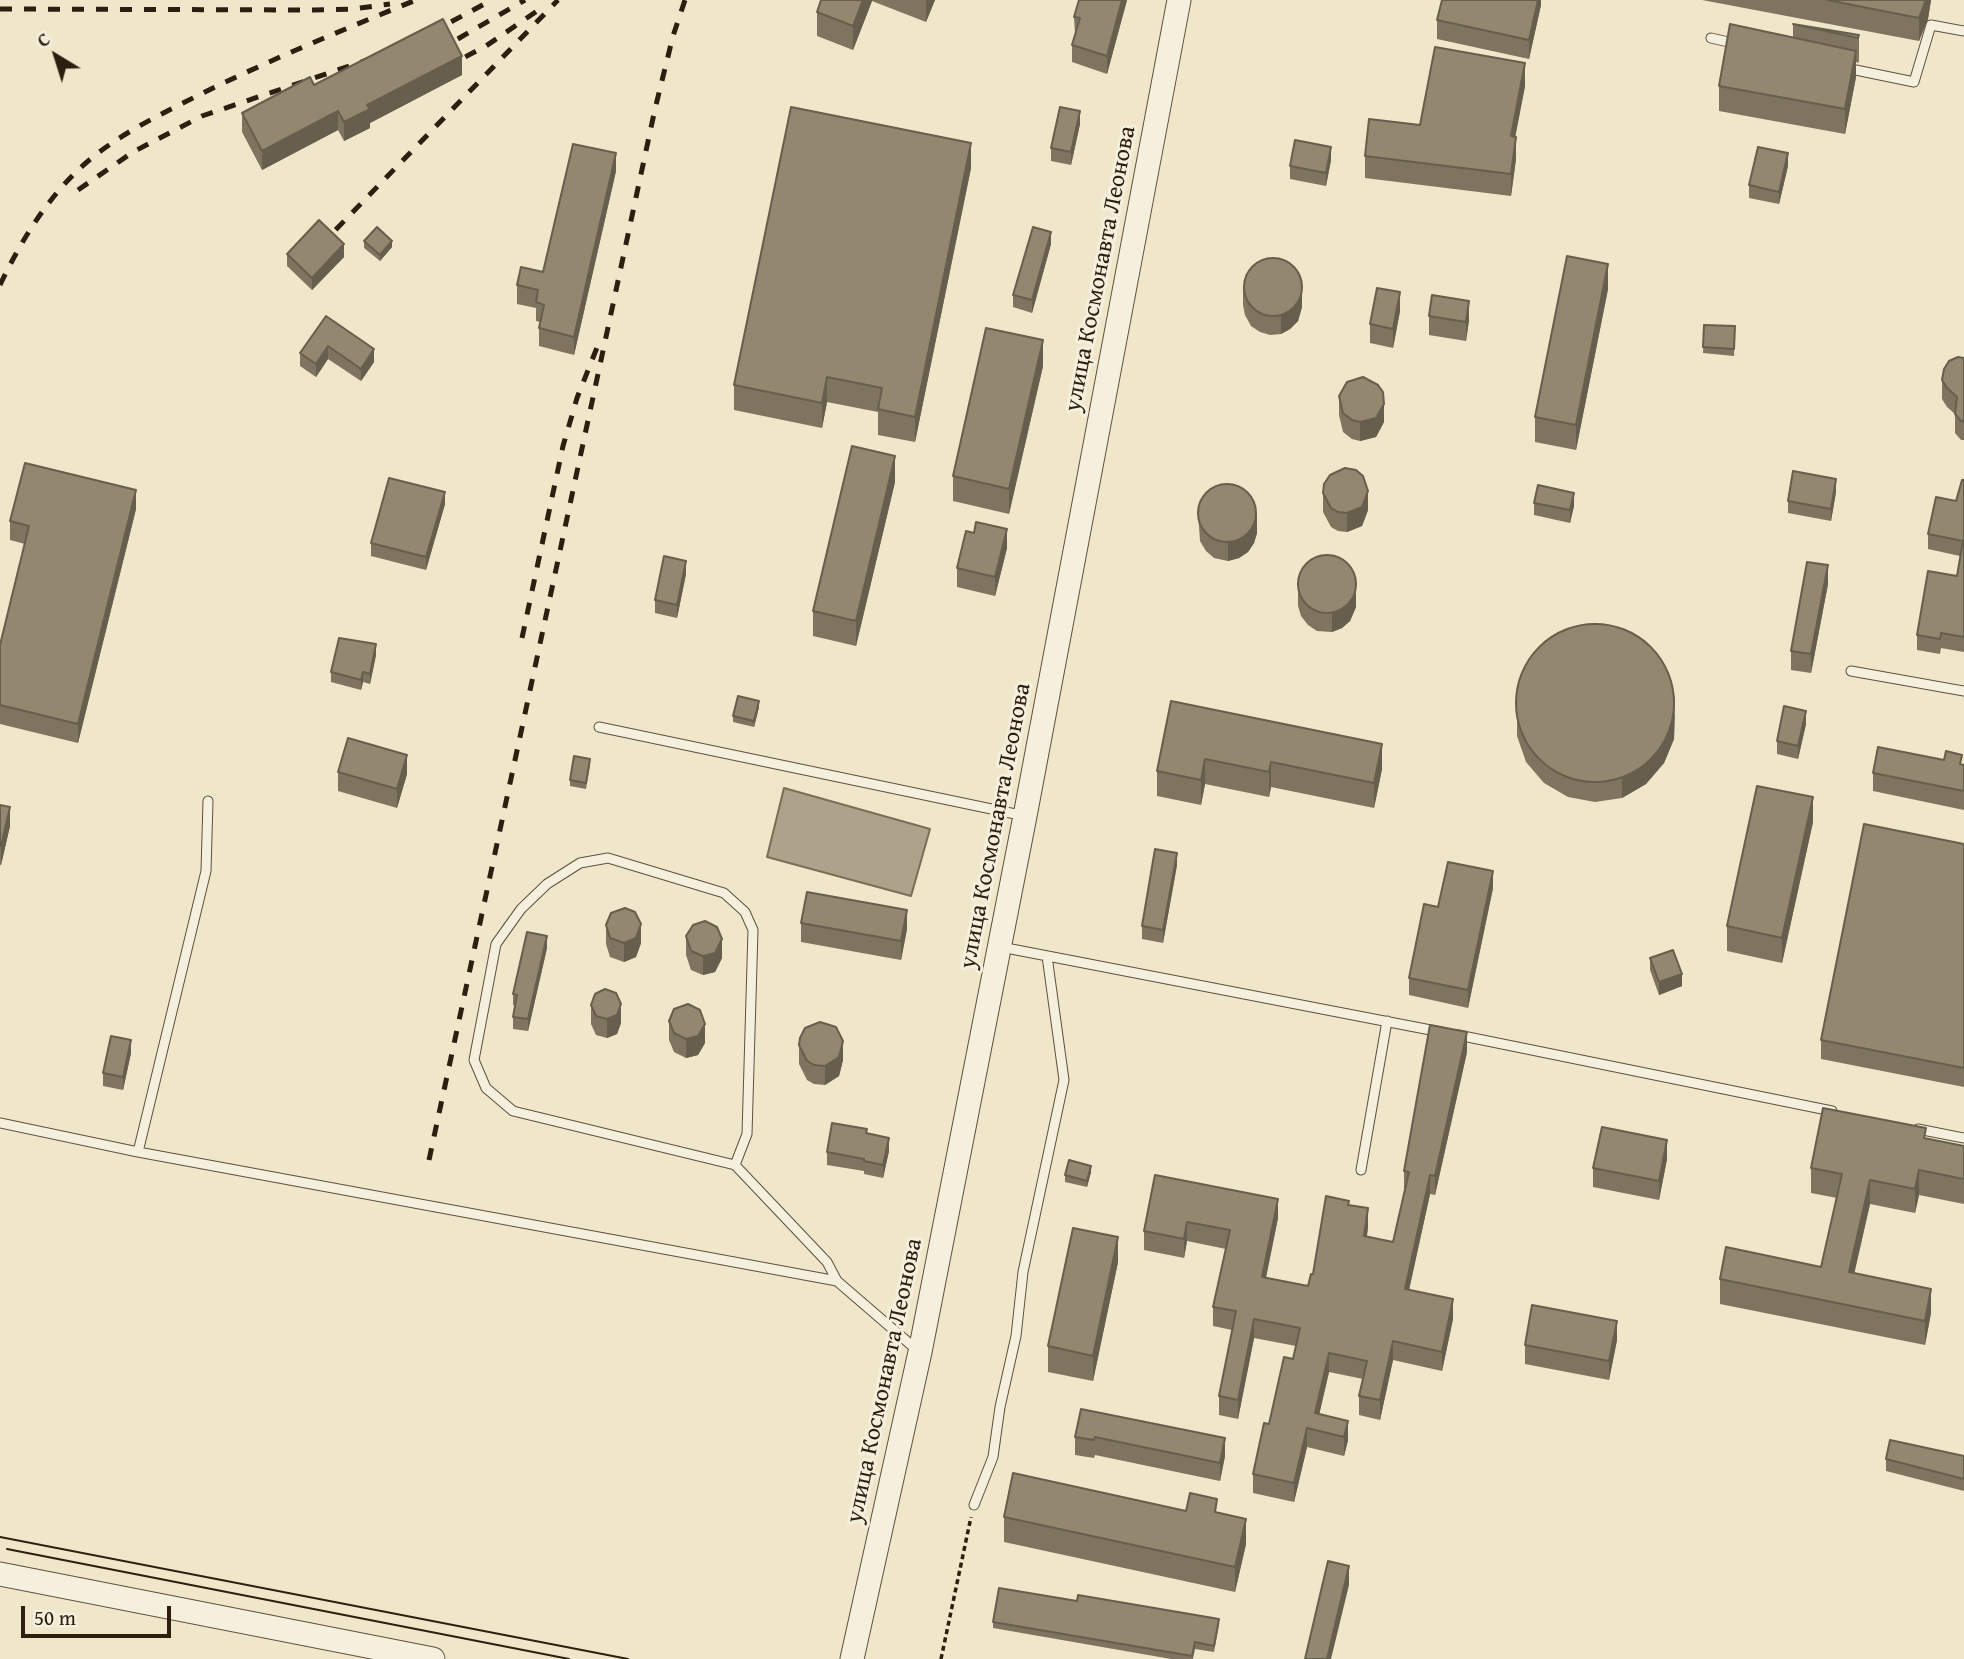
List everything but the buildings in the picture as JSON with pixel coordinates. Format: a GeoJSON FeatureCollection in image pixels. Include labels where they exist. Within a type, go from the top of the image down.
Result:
{"type":"FeatureCollection","features":[{"type":"Feature","properties":{"kind":"street","name":"улица Космонавта Леонова"},"geometry":{"type":"LineString","coordinates":[[852,1659],[920,1352],[1025,816],[1179,0]]}},
{"type":"Feature","properties":{"kind":"street"},"geometry":{"type":"LineString","coordinates":[[0,1574],[433,1659]]}},
{"type":"Feature","properties":{"kind":"lane"},"geometry":{"type":"LineString","coordinates":[[1833,65],[1914,82],[1931,25],[1964,31]]}},
{"type":"Feature","properties":{"kind":"lane"},"geometry":{"type":"LineString","coordinates":[[1711,38],[1752,47]]}},
{"type":"Feature","properties":{"kind":"lane"},"geometry":{"type":"LineString","coordinates":[[1852,671],[1964,691]]}},
{"type":"Feature","properties":{"kind":"lane"},"geometry":{"type":"LineString","coordinates":[[598,727],[1025,816]]}},
{"type":"Feature","properties":{"kind":"lane"},"geometry":{"type":"LineString","coordinates":[[138,1152],[206,871],[208,801]]}},
{"type":"Feature","properties":{"kind":"lane"},"geometry":{"type":"LineString","coordinates":[[735,1165],[747,1134],[752,930],[745,912],[724,893],[608,858],[580,863],[547,884],[521,909],[496,944],[474,1060],[486,1088],[513,1111],[735,1165],[827,1262],[836,1281],[920,1352]]}},
{"type":"Feature","properties":{"kind":"lane"},"geometry":{"type":"LineString","coordinates":[[999,947],[1387,1021],[1841,1113]]}},
{"type":"Feature","properties":{"kind":"lane"},"geometry":{"type":"LineString","coordinates":[[974,1505],[993,1457],[999,1407],[1016,1336],[1024,1272],[1064,1080],[1047,956]]}},
{"type":"Feature","properties":{"kind":"lane"},"geometry":{"type":"LineString","coordinates":[[1361,1170],[1387,1021]]}},
{"type":"Feature","properties":{"kind":"lane"},"geometry":{"type":"LineString","coordinates":[[0,1123],[138,1152],[836,1281]]}},
{"type":"Feature","properties":{"kind":"lane"},"geometry":{"type":"LineString","coordinates":[[1909,1127],[1964,1138]]}},
{"type":"Feature","properties":{"kind":"path"},"geometry":{"type":"LineString","coordinates":[[941,1659],[974,1505]]}},
{"type":"Feature","properties":{"kind":"shaded area"},"geometry":{"type":"Polygon","coordinates":[[[784,788],[930,829],[911,896],[767,857],[784,788]]]}},
{"type":"Feature","properties":{"kind":"tram line"},"geometry":{"type":"LineString","coordinates":[[0,1537],[628,1659]]}},
{"type":"Feature","properties":{"kind":"tram line"},"geometry":{"type":"LineString","coordinates":[[7,1549],[569,1659]]}},
{"type":"Feature","properties":{"kind":"railway"},"geometry":{"type":"LineString","coordinates":[[0,285],[25,239],[54,196],[78,170],[122,136],[231,79],[416,0]]}},
{"type":"Feature","properties":{"kind":"railway"},"geometry":{"type":"LineString","coordinates":[[430,33],[492,0]]}},
{"type":"Feature","properties":{"kind":"railway"},"geometry":{"type":"LineString","coordinates":[[437,51],[525,0]]}},
{"type":"Feature","properties":{"kind":"railway"},"geometry":{"type":"LineString","coordinates":[[319,247],[558,0]]}},
{"type":"Feature","properties":{"kind":"railway"},"geometry":{"type":"LineString","coordinates":[[429,1160],[655,109],[685,0]]}},
{"type":"Feature","properties":{"kind":"railway"},"geometry":{"type":"LineString","coordinates":[[0,9],[314,10],[390,4]]}},
{"type":"Feature","properties":{"kind":"railway"},"geometry":{"type":"LineString","coordinates":[[444,68],[486,46],[537,11]]}},
{"type":"Feature","properties":{"kind":"railway"},"geometry":{"type":"LineString","coordinates":[[78,190],[133,152],[202,116],[376,57]]}},
{"type":"Feature","properties":{"kind":"railway"},"geometry":{"type":"LineString","coordinates":[[522,638],[563,446],[577,398],[598,345]]}}]}
